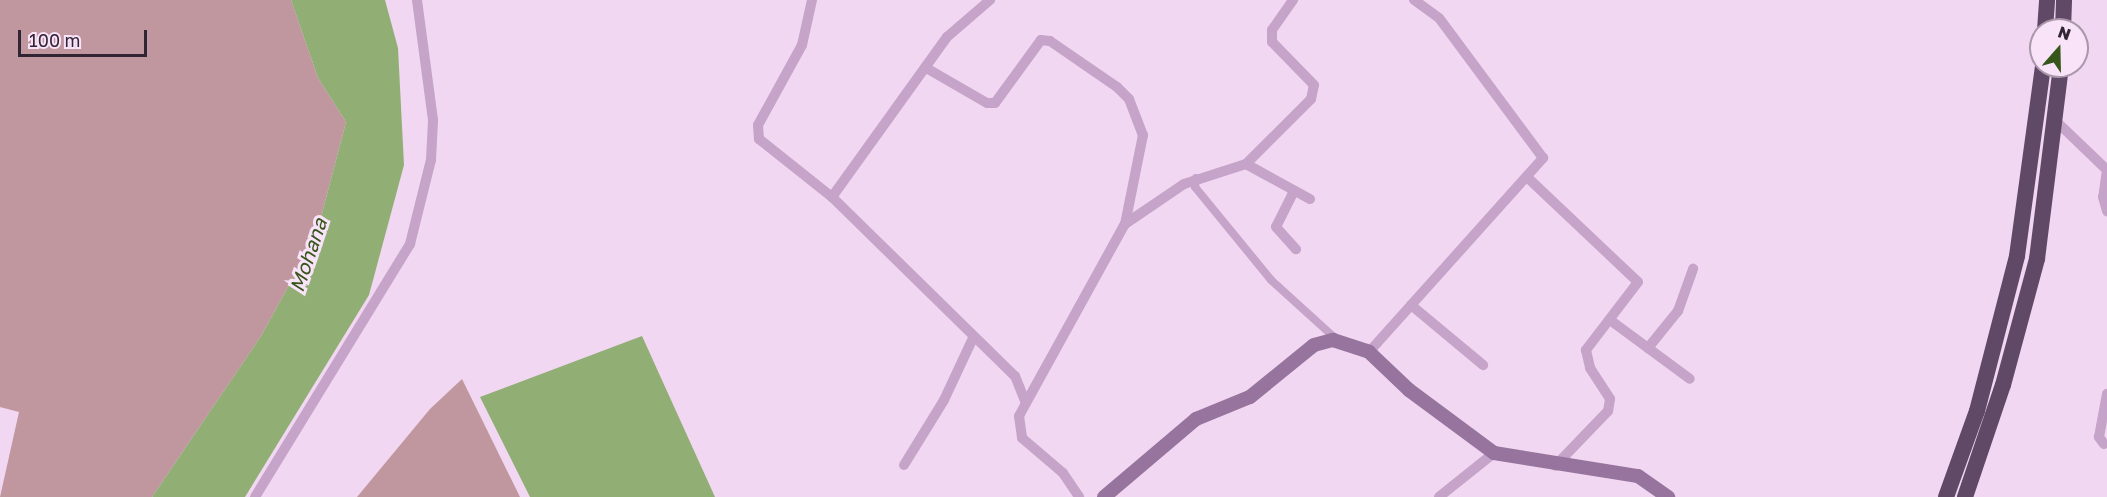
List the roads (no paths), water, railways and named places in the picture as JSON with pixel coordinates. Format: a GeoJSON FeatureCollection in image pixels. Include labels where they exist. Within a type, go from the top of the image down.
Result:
{"type":"FeatureCollection","features":[{"type":"Feature","properties":{"kind":"highway"},"geometry":{"type":"LineString","coordinates":[[2046,18],[2047,0]]}},
{"type":"Feature","properties":{"kind":"highway"},"geometry":{"type":"LineString","coordinates":[[2063,18],[2064,0]]}},
{"type":"Feature","properties":{"kind":"highway"},"geometry":{"type":"LineString","coordinates":[[1946,497],[1977,411],[2018,256],[2041,78]]}},
{"type":"Feature","properties":{"kind":"highway"},"geometry":{"type":"LineString","coordinates":[[1965,497],[2003,385],[2037,259],[2058,123],[2060,78]]}},
{"type":"Feature","properties":{"kind":"main road"},"geometry":{"type":"LineString","coordinates":[[1104,497],[1196,419],[1250,397],[1320,342],[1339,341],[1369,352],[1409,390],[1494,453],[1555,466],[1638,476],[1668,497]]}},
{"type":"Feature","properties":{"kind":"street"},"geometry":{"type":"LineString","coordinates":[[255,497],[410,244],[431,160],[433,120],[417,0]]}},
{"type":"Feature","properties":{"kind":"street"},"geometry":{"type":"LineString","coordinates":[[812,0],[802,45],[758,125],[759,139],[832,197],[973,338],[1016,376],[1026,404]]}},
{"type":"Feature","properties":{"kind":"street"},"geometry":{"type":"LineString","coordinates":[[832,197],[928,69],[947,37],[990,0]]}},
{"type":"Feature","properties":{"kind":"street"},"geometry":{"type":"LineString","coordinates":[[1125,224],[1196,178],[1246,164],[1311,99],[1314,85],[1272,42],[1272,30],[1293,0]]}},
{"type":"Feature","properties":{"kind":"street"},"geometry":{"type":"LineString","coordinates":[[1369,352],[1528,178],[1543,158],[1439,18],[1414,0]]}},
{"type":"Feature","properties":{"kind":"street"},"geometry":{"type":"LineString","coordinates":[[928,69],[987,103],[995,103],[1041,40],[1050,41],[1117,87],[1130,99],[1143,135],[1125,224],[1019,416],[1022,438],[1063,473],[1079,497]]}},
{"type":"Feature","properties":{"kind":"street"},"geometry":{"type":"LineString","coordinates":[[2058,123],[2107,170],[2103,197],[2107,211]]}},
{"type":"Feature","properties":{"kind":"street"},"geometry":{"type":"LineString","coordinates":[[1246,164],[1310,199]]}},
{"type":"Feature","properties":{"kind":"street"},"geometry":{"type":"LineString","coordinates":[[1196,178],[1195,187],[1271,280],[1339,341]]}},
{"type":"Feature","properties":{"kind":"street"},"geometry":{"type":"LineString","coordinates":[[1528,178],[1638,282],[1586,350],[1590,368],[1610,399],[1608,411],[1555,466]]}},
{"type":"Feature","properties":{"kind":"street"},"geometry":{"type":"LineString","coordinates":[[1294,191],[1276,227],[1296,249]]}},
{"type":"Feature","properties":{"kind":"street"},"geometry":{"type":"LineString","coordinates":[[1648,348],[1678,311],[1693,269]]}},
{"type":"Feature","properties":{"kind":"street"},"geometry":{"type":"LineString","coordinates":[[1411,305],[1483,365]]}},
{"type":"Feature","properties":{"kind":"street"},"geometry":{"type":"LineString","coordinates":[[1610,320],[1690,379]]}},
{"type":"Feature","properties":{"kind":"street"},"geometry":{"type":"LineString","coordinates":[[904,465],[945,400],[973,338]]}},
{"type":"Feature","properties":{"kind":"street"},"geometry":{"type":"LineString","coordinates":[[2104,444],[2099,437],[2107,394]]}},
{"type":"Feature","properties":{"kind":"street"},"geometry":{"type":"LineString","coordinates":[[1439,497],[1494,453]]}},
{"type":"Feature","properties":{"kind":"water","name":"Mohana"},"geometry":{"type":"Polygon","coordinates":[[[291,0],[385,0],[398,48],[404,165],[369,295],[245,497],[152,497],[261,336],[316,236],[346,122],[318,78],[291,0]]]}},
{"type":"Feature","properties":{"kind":"water"},"geometry":{"type":"Polygon","coordinates":[[[642,336],[715,497],[530,497],[480,397],[642,336]]]}}]}
